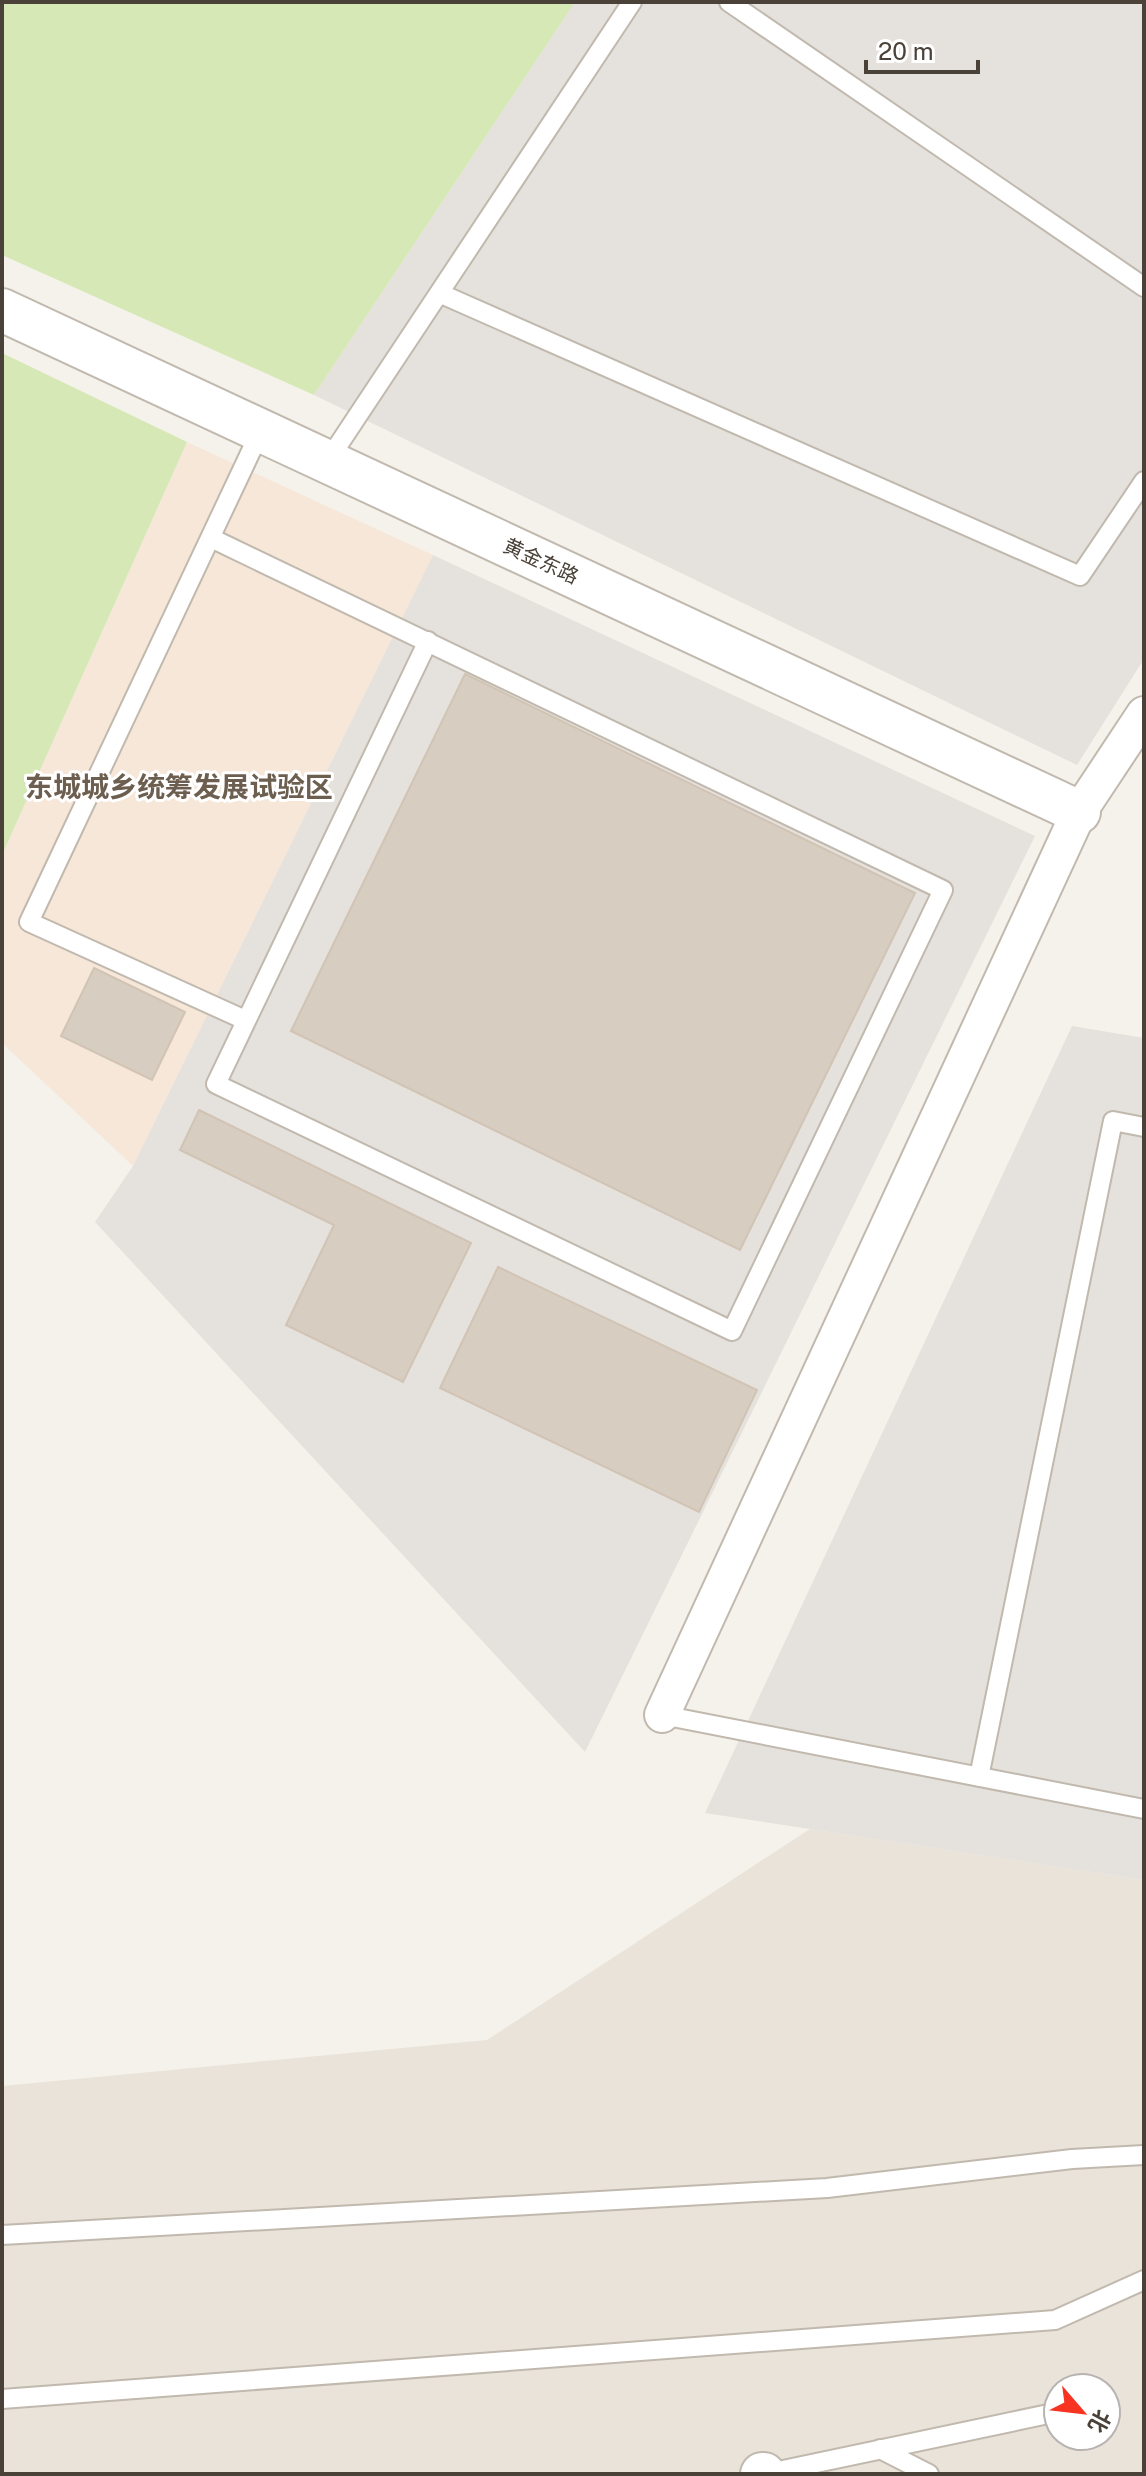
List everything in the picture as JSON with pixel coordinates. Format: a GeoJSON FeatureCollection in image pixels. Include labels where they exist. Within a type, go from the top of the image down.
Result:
{"type":"FeatureCollection","features":[{"type":"Feature","properties":{"kind":"street","name":"黄金东路"},"geometry":{"type":"LineString","coordinates":[[2,310],[1079,812]]}},
{"type":"Feature","properties":{"kind":"street"},"geometry":{"type":"LineString","coordinates":[[662,1715],[1079,812],[1144,714]]}},
{"type":"Feature","properties":{"kind":"lane"},"geometry":{"type":"LineString","coordinates":[[327,462],[632,2]]}},
{"type":"Feature","properties":{"kind":"lane"},"geometry":{"type":"LineString","coordinates":[[729,2],[1144,287]]}},
{"type":"Feature","properties":{"kind":"lane"},"geometry":{"type":"LineString","coordinates":[[439,293],[1080,576],[1144,481]]}},
{"type":"Feature","properties":{"kind":"lane"},"geometry":{"type":"LineString","coordinates":[[245,1020],[29,922],[261,430]]}},
{"type":"Feature","properties":{"kind":"lane"},"geometry":{"type":"LineString","coordinates":[[211,538],[428,641],[943,890],[732,1331],[216,1084],[428,641]]}},
{"type":"Feature","properties":{"kind":"lane"},"geometry":{"type":"LineString","coordinates":[[979,1777],[1113,1121],[1144,1127]]}},
{"type":"Feature","properties":{"kind":"lane"},"geometry":{"type":"LineString","coordinates":[[662,1715],[1144,1809]]}},
{"type":"Feature","properties":{"kind":"lane"},"geometry":{"type":"LineString","coordinates":[[2,2235],[827,2188],[1072,2159],[1144,2155]]}},
{"type":"Feature","properties":{"kind":"lane"},"geometry":{"type":"LineString","coordinates":[[2,2399],[1055,2320],[1144,2280]]}},
{"type":"Feature","properties":{"kind":"lane"},"geometry":{"type":"LineString","coordinates":[[763,2474],[1042,2415]]}},
{"type":"Feature","properties":{"kind":"lane"},"geometry":{"type":"LineString","coordinates":[[880,2449],[929,2474]]}},
{"type":"Feature","properties":{"kind":"shaded area"},"geometry":{"type":"Polygon","coordinates":[[[575,2],[1144,2],[1144,659],[1077,765],[314,395],[575,2]]]}},
{"type":"Feature","properties":{"kind":"shaded area"},"geometry":{"type":"Polygon","coordinates":[[[187,442],[433,555],[133,1166],[2,1043],[2,855],[187,442]]]}},
{"type":"Feature","properties":{"kind":"shaded area"},"geometry":{"type":"Polygon","coordinates":[[[433,555],[1035,836],[585,1752],[95,1222],[133,1166],[433,555]]]}},
{"type":"Feature","properties":{"kind":"shaded area"},"geometry":{"type":"Polygon","coordinates":[[[1072,1026],[1144,1038],[1144,1880],[705,1813],[1072,1026]]]}},
{"type":"Feature","properties":{"kind":"shaded area"},"geometry":{"type":"Polygon","coordinates":[[[810,1829],[1144,1880],[1144,2474],[2,2474],[2,2086],[487,2040],[810,1829]]]}},
{"type":"Feature","properties":{"kind":"green space"},"geometry":{"type":"Polygon","coordinates":[[[2,2],[575,2],[314,395],[2,255],[2,2]]]}},
{"type":"Feature","properties":{"kind":"green space"},"geometry":{"type":"Polygon","coordinates":[[[2,353],[187,442],[2,855],[2,353]]]}},
{"type":"Feature","properties":{"kind":"building"},"geometry":{"type":"Polygon","coordinates":[[[465,674],[915,893],[740,1250],[291,1031],[465,674]]]}},
{"type":"Feature","properties":{"kind":"building"},"geometry":{"type":"Polygon","coordinates":[[[94,968],[185,1012],[152,1080],[61,1036],[94,968]]]}},
{"type":"Feature","properties":{"kind":"building"},"geometry":{"type":"Polygon","coordinates":[[[199,1110],[471,1243],[403,1382],[286,1325],[334,1225],[180,1150],[199,1110]]]}},
{"type":"Feature","properties":{"kind":"building"},"geometry":{"type":"Polygon","coordinates":[[[498,1267],[757,1390],[699,1512],[440,1388],[498,1267]]]}},
{"type":"Feature","properties":{"kind":"district","name":"东城城乡统筹发展试验区"},"geometry":{"type":"Point","coordinates":[179,787]}}]}
